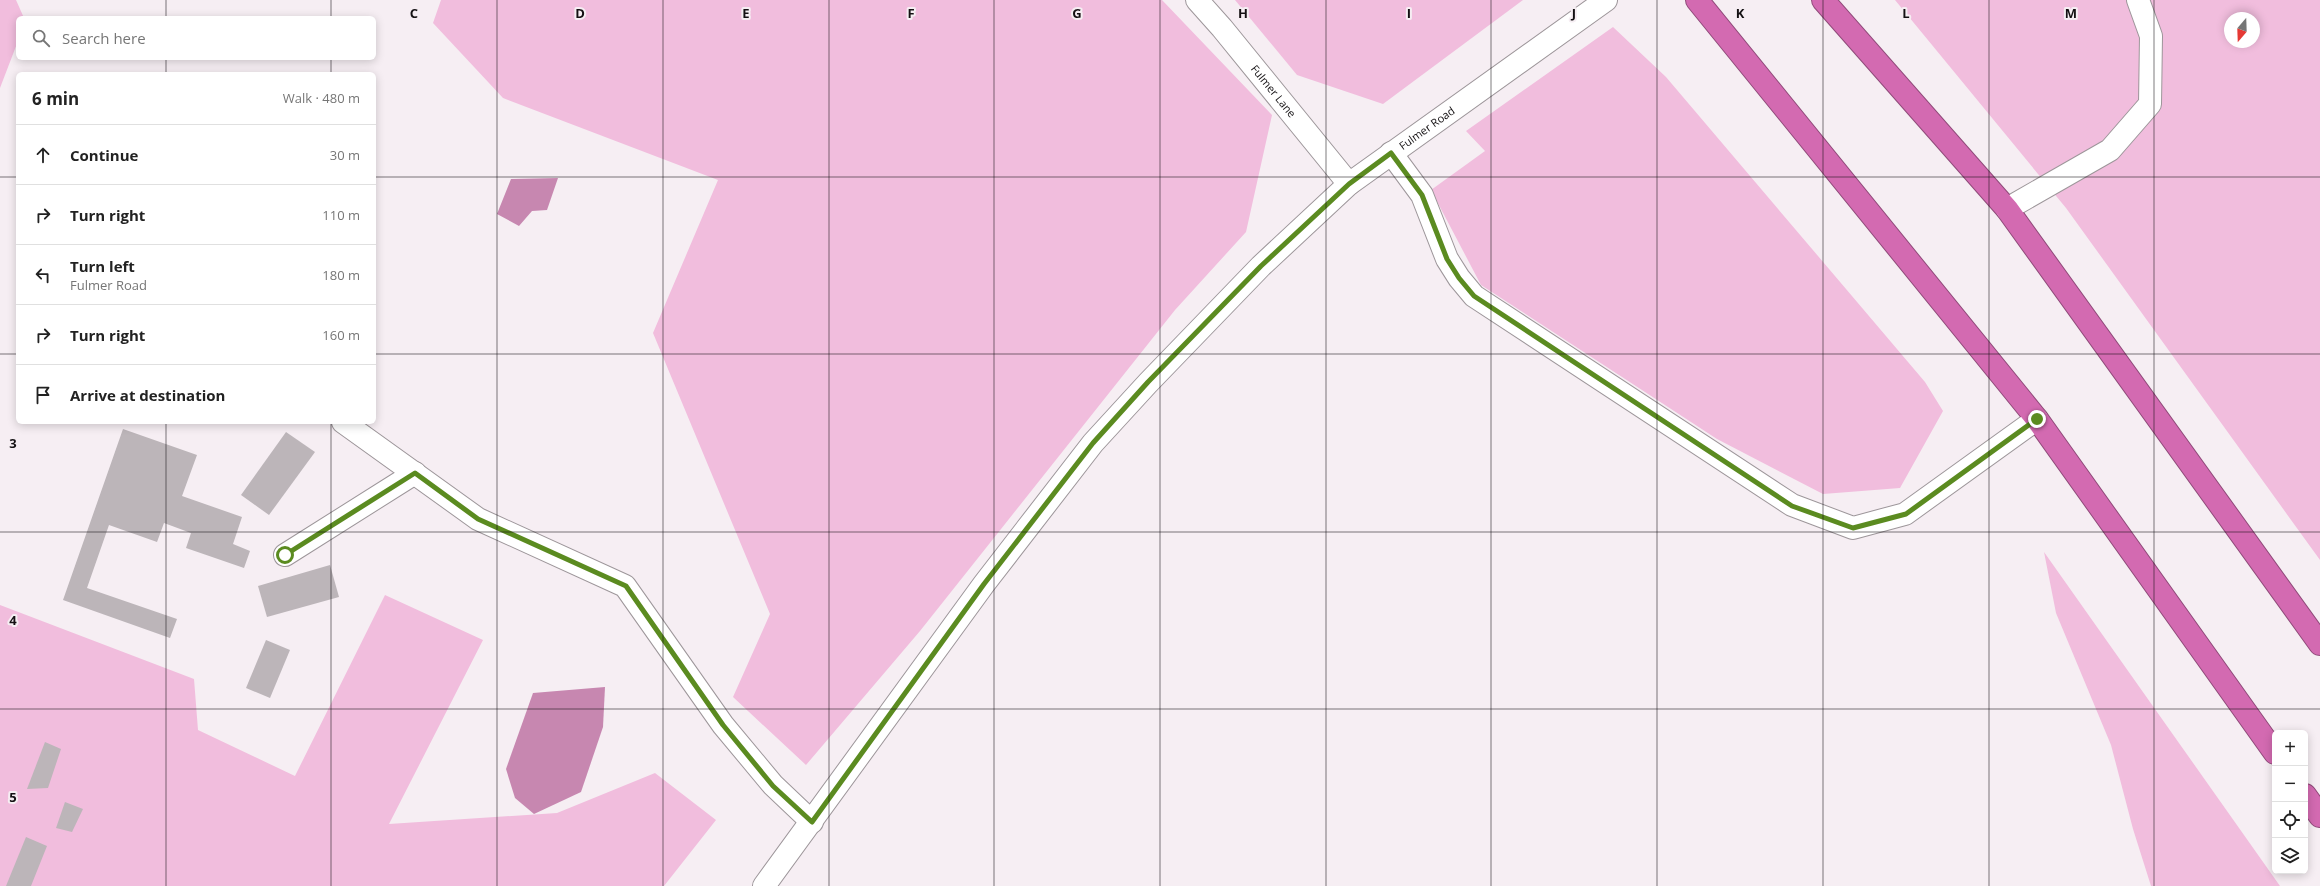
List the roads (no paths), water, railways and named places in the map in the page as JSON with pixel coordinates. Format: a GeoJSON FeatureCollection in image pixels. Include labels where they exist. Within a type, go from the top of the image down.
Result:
{"type":"FeatureCollection","features":[{"type":"Feature","properties":{"kind":"highway"},"geometry":{"type":"LineString","coordinates":[[1697,0],[2037,419],[2272,749]]}},
{"type":"Feature","properties":{"kind":"highway"},"geometry":{"type":"LineString","coordinates":[[1823,0],[2007,209],[2320,644]]}},
{"type":"Feature","properties":{"kind":"highway"},"geometry":{"type":"LineString","coordinates":[[2308,799],[2320,816]]}},
{"type":"Feature","properties":{"kind":"street","name":"Fulmer Lane"},"geometry":{"type":"LineString","coordinates":[[1197,0],[1222,28],[1349,184]]}},
{"type":"Feature","properties":{"kind":"street"},"geometry":{"type":"LineString","coordinates":[[2007,209],[2110,150],[2150,104],[2151,36],[2144,12],[2138,0]]}},
{"type":"Feature","properties":{"kind":"street","name":"Fulmer Road"},"geometry":{"type":"LineString","coordinates":[[764,886],[984,584],[1093,443],[1153,377],[1250,277],[1349,184],[1600,4]]}},
{"type":"Feature","properties":{"kind":"street"},"geometry":{"type":"LineString","coordinates":[[1391,153],[1422,195],[1447,259],[1459,278],[1474,296],[1792,506],[1853,528],[1906,514],[2037,419]]}},
{"type":"Feature","properties":{"kind":"street"},"geometry":{"type":"LineString","coordinates":[[346,424],[478,519],[626,586],[723,725],[773,786],[812,822]]}},
{"type":"Feature","properties":{"kind":"street"},"geometry":{"type":"LineString","coordinates":[[285,555],[415,473]]}}]}
